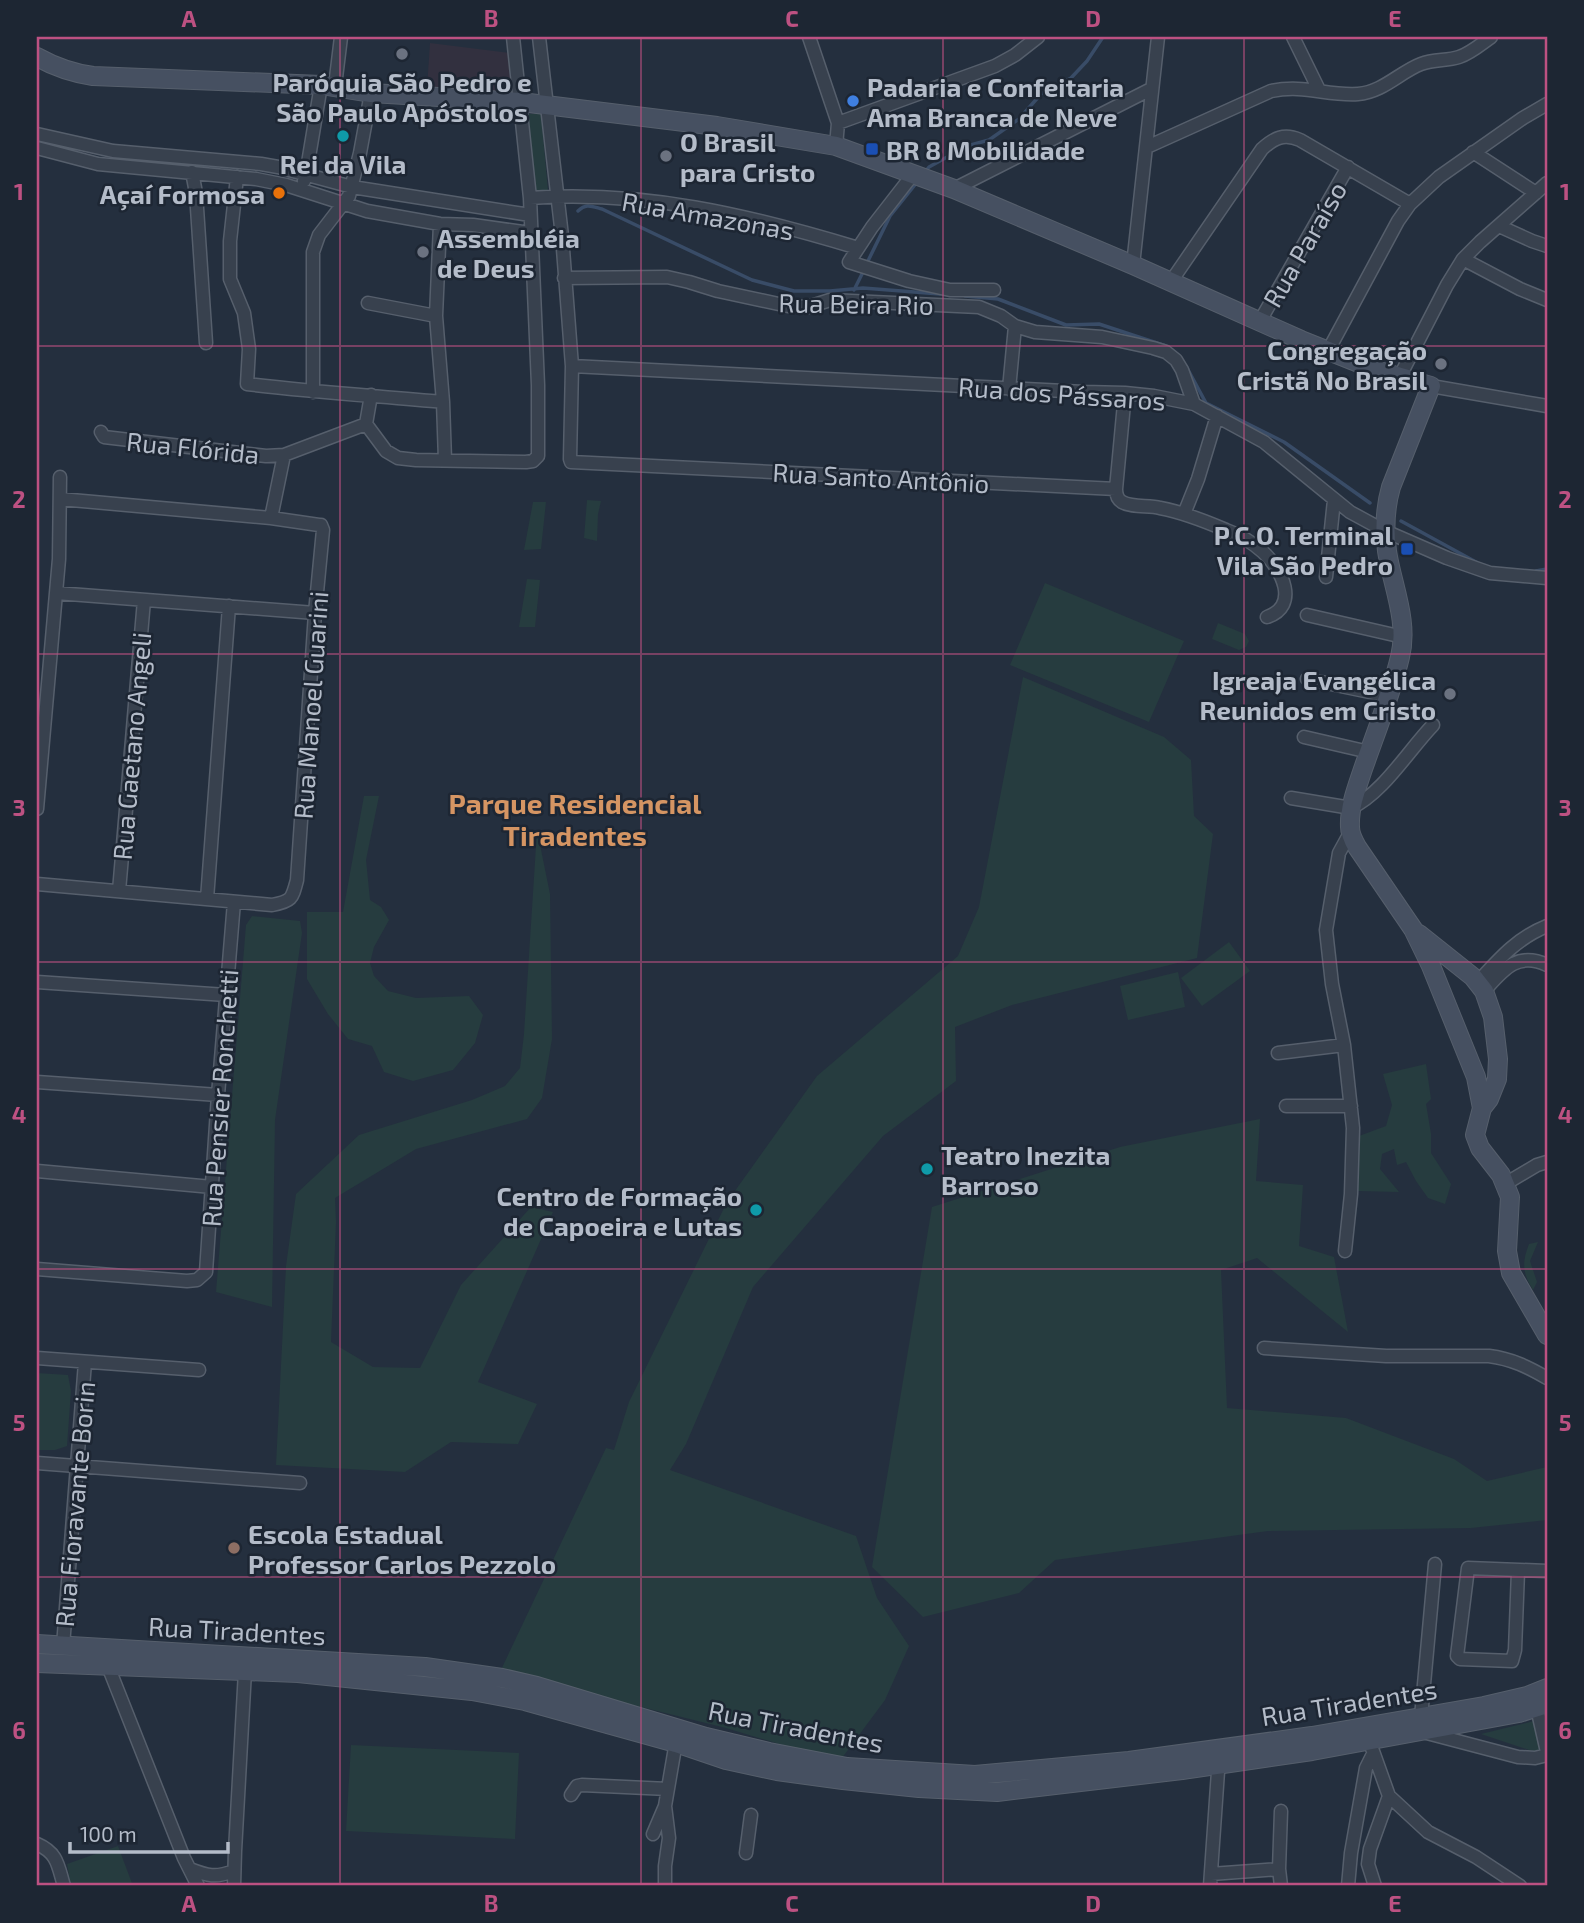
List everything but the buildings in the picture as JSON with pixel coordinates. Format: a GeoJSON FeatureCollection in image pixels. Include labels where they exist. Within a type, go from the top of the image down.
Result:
{"type":"FeatureCollection","features":[{"type":"Feature","properties":{"kind":"street"},"geometry":{"type":"LineString","coordinates":[[300,189],[306,175],[341,37]]}},
{"type":"Feature","properties":{"kind":"street"},"geometry":{"type":"LineString","coordinates":[[371,395],[366,424],[390,455],[404,459],[526,462],[535,459],[539,451],[530,198],[513,37]]}},
{"type":"Feature","properties":{"kind":"street"},"geometry":{"type":"LineString","coordinates":[[538,37],[562,236],[572,366]]}},
{"type":"Feature","properties":{"kind":"street"},"geometry":{"type":"LineString","coordinates":[[809,37],[838,123],[836,146]]}},
{"type":"Feature","properties":{"kind":"street"},"geometry":{"type":"LineString","coordinates":[[838,123],[995,66],[1038,37]]}},
{"type":"Feature","properties":{"kind":"street"},"geometry":{"type":"LineString","coordinates":[[1133,265],[1157,37]]}},
{"type":"Feature","properties":{"kind":"street"},"geometry":{"type":"LineString","coordinates":[[1293,37],[1319,90]]}},
{"type":"Feature","properties":{"kind":"street"},"geometry":{"type":"LineString","coordinates":[[1147,147],[1271,90],[1287,87],[1344,94],[1362,93],[1395,80],[1418,65],[1459,57],[1491,37]]}},
{"type":"Feature","properties":{"kind":"street"},"geometry":{"type":"LineString","coordinates":[[37,57],[72,73],[93,76],[328,85],[371,93],[521,102],[717,125],[836,146],[946,185],[1376,370],[1431,386],[1547,406]]}},
{"type":"Feature","properties":{"kind":"street"},"geometry":{"type":"LineString","coordinates":[[946,185],[1151,89]]}},
{"type":"Feature","properties":{"kind":"street"},"geometry":{"type":"LineString","coordinates":[[313,392],[313,252],[319,235],[349,196],[371,93]]}},
{"type":"Feature","properties":{"kind":"street"},"geometry":{"type":"LineString","coordinates":[[1328,351],[1398,221],[1410,204],[1432,183],[1473,152],[1547,104]]}},
{"type":"Feature","properties":{"kind":"street"},"geometry":{"type":"LineString","coordinates":[[37,134],[113,151],[261,164],[352,187],[530,215]]}},
{"type":"Feature","properties":{"kind":"street"},"geometry":{"type":"LineString","coordinates":[[1170,282],[1262,149],[1280,137],[1291,136],[1410,204]]}},
{"type":"Feature","properties":{"kind":"street"},"geometry":{"type":"LineString","coordinates":[[37,148],[99,164],[266,181],[367,211],[440,224],[473,225],[530,233]]}},
{"type":"Feature","properties":{"kind":"street"},"geometry":{"type":"LineString","coordinates":[[1473,152],[1536,193]]}},
{"type":"Feature","properties":{"kind":"street","name":"Rua Paraíso"},"geometry":{"type":"LineString","coordinates":[[1260,321],[1348,167]]}},
{"type":"Feature","properties":{"kind":"street"},"geometry":{"type":"LineString","coordinates":[[192,172],[196,193],[206,343]]}},
{"type":"Feature","properties":{"kind":"street"},"geometry":{"type":"LineString","coordinates":[[917,174],[858,248],[852,263],[909,281],[950,290],[994,290]]}},
{"type":"Feature","properties":{"kind":"street"},"geometry":{"type":"LineString","coordinates":[[237,177],[230,241],[230,279],[244,313],[249,349],[247,384],[443,402]]}},
{"type":"Feature","properties":{"kind":"street"},"geometry":{"type":"LineString","coordinates":[[1400,376],[1463,259],[1547,183]]}},
{"type":"Feature","properties":{"kind":"street","name":"Rua Amazonas"},"geometry":{"type":"LineString","coordinates":[[530,198],[616,197],[729,213],[858,248]]}},
{"type":"Feature","properties":{"kind":"street"},"geometry":{"type":"LineString","coordinates":[[440,224],[436,316],[445,460]]}},
{"type":"Feature","properties":{"kind":"street"},"geometry":{"type":"LineString","coordinates":[[1499,226],[1547,246]]}},
{"type":"Feature","properties":{"kind":"street"},"geometry":{"type":"LineString","coordinates":[[1463,259],[1547,300]]}},
{"type":"Feature","properties":{"kind":"street","name":"Rua Beira Rio"},"geometry":{"type":"LineString","coordinates":[[564,278],[667,277],[718,291],[808,307],[830,300],[979,307],[1002,316],[1015,326],[1035,332],[1102,337],[1167,352],[1182,370],[1194,404]]}},
{"type":"Feature","properties":{"kind":"street"},"geometry":{"type":"LineString","coordinates":[[368,303],[436,316]]}},
{"type":"Feature","properties":{"kind":"street"},"geometry":{"type":"LineString","coordinates":[[1009,389],[1015,326]]}},
{"type":"Feature","properties":{"kind":"street","name":"Rua dos Pássaros"},"geometry":{"type":"LineString","coordinates":[[572,366],[1125,393],[1194,404],[1264,442],[1350,512],[1385,531],[1490,573],[1547,578]]}},
{"type":"Feature","properties":{"kind":"street","name":"Rua Santo Antônio"},"geometry":{"type":"LineString","coordinates":[[572,366],[570,459],[573,462],[1116,489],[1118,499],[1125,503],[1158,507],[1184,514],[1239,536],[1256,546],[1270,559],[1282,581],[1285,598],[1279,611],[1267,617]]}},
{"type":"Feature","properties":{"kind":"street"},"geometry":{"type":"LineString","coordinates":[[1431,386],[1391,486],[1385,517],[1403,637],[1389,696],[1351,808],[1350,833],[1413,929],[1466,1051],[1486,1089]]}},
{"type":"Feature","properties":{"kind":"street"},"geometry":{"type":"LineString","coordinates":[[1116,489],[1125,393]]}},
{"type":"Feature","properties":{"kind":"street"},"geometry":{"type":"LineString","coordinates":[[1184,514],[1217,416]]}},
{"type":"Feature","properties":{"kind":"street","name":"Rua Flórida"},"geometry":{"type":"LineString","coordinates":[[101,432],[104,437],[266,456],[284,455],[366,424]]}},
{"type":"Feature","properties":{"kind":"street"},"geometry":{"type":"LineString","coordinates":[[60,499],[271,518],[284,455]]}},
{"type":"Feature","properties":{"kind":"street"},"geometry":{"type":"LineString","coordinates":[[37,809],[39,740],[59,559],[60,477]]}},
{"type":"Feature","properties":{"kind":"street"},"geometry":{"type":"LineString","coordinates":[[1326,577],[1334,500]]}},
{"type":"Feature","properties":{"kind":"street","name":"Rua Manoel Guarini"},"geometry":{"type":"LineString","coordinates":[[234,902],[272,905],[284,903],[292,897],[298,880],[323,530],[319,524],[271,518]]}},
{"type":"Feature","properties":{"kind":"street"},"geometry":{"type":"LineString","coordinates":[[56,593],[315,613]]}},
{"type":"Feature","properties":{"kind":"street","name":"Rua Gaetano Angeli"},"geometry":{"type":"LineString","coordinates":[[119,891],[144,600]]}},
{"type":"Feature","properties":{"kind":"street"},"geometry":{"type":"LineString","coordinates":[[207,900],[229,606]]}},
{"type":"Feature","properties":{"kind":"street"},"geometry":{"type":"LineString","coordinates":[[1307,615],[1403,637]]}},
{"type":"Feature","properties":{"kind":"street"},"geometry":{"type":"LineString","coordinates":[[1307,679],[1389,696]]}},
{"type":"Feature","properties":{"kind":"street"},"geometry":{"type":"LineString","coordinates":[[1291,798],[1351,808],[1373,794],[1433,725]]}},
{"type":"Feature","properties":{"kind":"street"},"geometry":{"type":"LineString","coordinates":[[1304,737],[1369,752]]}},
{"type":"Feature","properties":{"kind":"street"},"geometry":{"type":"LineString","coordinates":[[1345,1251],[1352,1162],[1351,1107],[1326,930],[1339,853],[1350,833]]}},
{"type":"Feature","properties":{"kind":"street"},"geometry":{"type":"LineString","coordinates":[[37,884],[234,902]]}},
{"type":"Feature","properties":{"kind":"street","name":"Rua Pensier Ronchetti"},"geometry":{"type":"LineString","coordinates":[[37,1269],[187,1282],[197,1280],[206,1272],[234,902]]}},
{"type":"Feature","properties":{"kind":"street"},"geometry":{"type":"LineString","coordinates":[[1481,986],[1507,950],[1519,940],[1547,926]]}},
{"type":"Feature","properties":{"kind":"street"},"geometry":{"type":"LineString","coordinates":[[1413,929],[1481,986],[1493,1017],[1498,1059],[1497,1079],[1486,1089],[1477,1123],[1476,1140],[1505,1184],[1510,1197],[1507,1251],[1511,1273],[1547,1335]]}},
{"type":"Feature","properties":{"kind":"street"},"geometry":{"type":"LineString","coordinates":[[1431,966],[1441,957],[1448,957]]}},
{"type":"Feature","properties":{"kind":"street"},"geometry":{"type":"LineString","coordinates":[[1481,986],[1513,963],[1522,960],[1547,965]]}},
{"type":"Feature","properties":{"kind":"street"},"geometry":{"type":"LineString","coordinates":[[37,982],[226,995]]}},
{"type":"Feature","properties":{"kind":"street"},"geometry":{"type":"LineString","coordinates":[[1278,1053],[1344,1045]]}},
{"type":"Feature","properties":{"kind":"street"},"geometry":{"type":"LineString","coordinates":[[37,1082],[218,1095]]}},
{"type":"Feature","properties":{"kind":"street"},"geometry":{"type":"LineString","coordinates":[[1286,1106],[1351,1107]]}},
{"type":"Feature","properties":{"kind":"street"},"geometry":{"type":"LineString","coordinates":[[1505,1184],[1536,1164],[1547,1162]]}},
{"type":"Feature","properties":{"kind":"street"},"geometry":{"type":"LineString","coordinates":[[37,1171],[212,1187]]}},
{"type":"Feature","properties":{"kind":"street"},"geometry":{"type":"LineString","coordinates":[[1264,1348],[1386,1356],[1489,1356],[1524,1364],[1547,1378]]}},
{"type":"Feature","properties":{"kind":"street"},"geometry":{"type":"LineString","coordinates":[[37,1358],[199,1370]]}},
{"type":"Feature","properties":{"kind":"street","name":"Rua Fioravante Borin"},"geometry":{"type":"LineString","coordinates":[[63,1646],[85,1362]]}},
{"type":"Feature","properties":{"kind":"street"},"geometry":{"type":"LineString","coordinates":[[37,1463],[300,1483]]}},
{"type":"Feature","properties":{"kind":"street"},"geometry":{"type":"LineString","coordinates":[[1421,1724],[1435,1564]]}},
{"type":"Feature","properties":{"kind":"street"},"geometry":{"type":"LineString","coordinates":[[1518,1571],[1515,1650],[1512,1661],[1460,1659],[1457,1656],[1467,1570],[1547,1571]]}},
{"type":"Feature","properties":{"kind":"street","name":"Rua Tiradentes"},"geometry":{"type":"LineString","coordinates":[[37,1644],[387,1673],[501,1696],[575,1707]]}},
{"type":"Feature","properties":{"kind":"street","name":"Rua Tiradentes"},"geometry":{"type":"LineString","coordinates":[[37,1663],[387,1673],[425,1667],[509,1679],[575,1707],[677,1736],[769,1752],[839,1773],[879,1770],[975,1775],[1371,1747],[1421,1724],[1510,1701],[1547,1688]]}},
{"type":"Feature","properties":{"kind":"street"},"geometry":{"type":"LineString","coordinates":[[108,1666],[198,1886]]}},
{"type":"Feature","properties":{"kind":"street"},"geometry":{"type":"LineString","coordinates":[[234,1886],[245,1671]]}},
{"type":"Feature","properties":{"kind":"street"},"geometry":{"type":"LineString","coordinates":[[501,1696],[509,1679]]}},
{"type":"Feature","properties":{"kind":"street"},"geometry":{"type":"LineString","coordinates":[[1510,1701],[1544,1703]]}},
{"type":"Feature","properties":{"kind":"street","name":"Rua Tiradentes"},"geometry":{"type":"LineString","coordinates":[[1219,1757],[1312,1736],[1421,1724],[1544,1703],[1547,1753],[1535,1758],[1518,1757],[1421,1724]]}},
{"type":"Feature","properties":{"kind":"street"},"geometry":{"type":"LineString","coordinates":[[653,1834],[665,1806],[677,1736]]}},
{"type":"Feature","properties":{"kind":"street"},"geometry":{"type":"LineString","coordinates":[[1371,1747],[1389,1796],[1428,1832],[1476,1857],[1520,1886]]}},
{"type":"Feature","properties":{"kind":"street"},"geometry":{"type":"LineString","coordinates":[[1348,1886],[1351,1853],[1371,1747]]}},
{"type":"Feature","properties":{"kind":"street"},"geometry":{"type":"LineString","coordinates":[[1219,1757],[1210,1880],[1279,1870]]}},
{"type":"Feature","properties":{"kind":"street"},"geometry":{"type":"LineString","coordinates":[[571,1795],[577,1786],[582,1785],[668,1789]]}},
{"type":"Feature","properties":{"kind":"street"},"geometry":{"type":"LineString","coordinates":[[1375,1886],[1368,1864],[1369,1857],[1389,1796]]}},
{"type":"Feature","properties":{"kind":"street"},"geometry":{"type":"LineString","coordinates":[[664,1886],[669,1838],[665,1806]]}},
{"type":"Feature","properties":{"kind":"street"},"geometry":{"type":"LineString","coordinates":[[1281,1811],[1281,1886]]}},
{"type":"Feature","properties":{"kind":"street"},"geometry":{"type":"LineString","coordinates":[[746,1853],[751,1815]]}},
{"type":"Feature","properties":{"kind":"street"},"geometry":{"type":"LineString","coordinates":[[37,1844],[52,1853],[57,1860],[64,1886]]}},
{"type":"Feature","properties":{"kind":"street"},"geometry":{"type":"LineString","coordinates":[[190,1869],[207,1876],[234,1871]]}},
{"type":"Feature","properties":{"kind":"shaded area"},"geometry":{"type":"Polygon","coordinates":[[[430,43],[511,53],[515,93],[427,88],[430,43]]]}},
{"type":"Feature","properties":{"kind":"green space"},"geometry":{"type":"Polygon","coordinates":[[[525,114],[541,114],[548,191],[532,192],[525,114]]]}},
{"type":"Feature","properties":{"kind":"green space"},"geometry":{"type":"Polygon","coordinates":[[[587,500],[601,501],[597,541],[584,538],[587,500]]]}},
{"type":"Feature","properties":{"kind":"green space"},"geometry":{"type":"Polygon","coordinates":[[[533,502],[546,502],[541,549],[524,550],[533,502]]]}},
{"type":"Feature","properties":{"kind":"green space"},"geometry":{"type":"Polygon","coordinates":[[[527,579],[540,580],[535,627],[519,627],[527,579]]]}},
{"type":"Feature","properties":{"kind":"green space"},"geometry":{"type":"Polygon","coordinates":[[[1045,583],[1184,641],[1149,722],[1010,665],[1045,583]]]}},
{"type":"Feature","properties":{"kind":"green space"},"geometry":{"type":"Polygon","coordinates":[[[1218,623],[1245,634],[1249,641],[1246,647],[1239,650],[1212,639],[1218,623]]]}},
{"type":"Feature","properties":{"kind":"green space"},"geometry":{"type":"Polygon","coordinates":[[[1023,677],[1164,737],[1191,760],[1194,816],[1213,834],[1197,958],[1012,1005],[955,1027],[956,1081],[883,1136],[753,1287],[686,1444],[670,1470],[856,1536],[877,1598],[909,1646],[885,1700],[839,1762],[726,1728],[500,1672],[606,1448],[614,1450],[629,1402],[727,1202],[817,1076],[958,956],[979,907],[1023,677]]]}},
{"type":"Feature","properties":{"kind":"green space"},"geometry":{"type":"Polygon","coordinates":[[[364,796],[379,796],[366,860],[370,900],[381,907],[389,920],[374,947],[370,963],[374,976],[388,991],[416,998],[469,996],[483,1015],[475,1043],[453,1070],[413,1081],[384,1072],[372,1046],[348,1039],[328,1014],[307,979],[307,912],[343,912],[364,796]]]}},
{"type":"Feature","properties":{"kind":"green space"},"geometry":{"type":"Polygon","coordinates":[[[537,830],[550,894],[552,1039],[542,1098],[527,1119],[416,1149],[335,1198],[331,1342],[373,1367],[420,1368],[461,1285],[531,1207],[553,1212],[478,1382],[537,1404],[518,1444],[451,1442],[405,1472],[276,1465],[286,1266],[296,1194],[359,1135],[472,1100],[505,1086],[520,1068],[537,830]]]}},
{"type":"Feature","properties":{"kind":"green space"},"geometry":{"type":"Polygon","coordinates":[[[252,916],[300,921],[302,933],[275,1120],[272,1307],[216,1292],[246,925],[252,916]]]}},
{"type":"Feature","properties":{"kind":"green space"},"geometry":{"type":"Polygon","coordinates":[[[1229,942],[1250,971],[1202,1006],[1181,978],[1229,942]]]}},
{"type":"Feature","properties":{"kind":"green space"},"geometry":{"type":"Polygon","coordinates":[[[1178,972],[1185,1007],[1128,1020],[1120,986],[1178,972]]]}},
{"type":"Feature","properties":{"kind":"green space"},"geometry":{"type":"Polygon","coordinates":[[[1426,1064],[1431,1099],[1426,1104],[1431,1153],[1451,1184],[1445,1204],[1428,1198],[1406,1162],[1397,1165],[1394,1149],[1382,1154],[1380,1169],[1399,1192],[1358,1191],[1359,1136],[1386,1126],[1392,1105],[1383,1074],[1426,1064]]]}},
{"type":"Feature","properties":{"kind":"green space"},"geometry":{"type":"Polygon","coordinates":[[[1260,1119],[1256,1181],[1303,1185],[1299,1246],[1334,1257],[1348,1332],[1257,1258],[1221,1270],[1227,1408],[1346,1418],[1454,1459],[1487,1481],[1547,1467],[1547,1520],[1471,1528],[1268,1531],[1055,1560],[1019,1593],[923,1617],[872,1567],[932,1207],[1120,1147],[1260,1119]]]}},
{"type":"Feature","properties":{"kind":"green space"},"geometry":{"type":"Polygon","coordinates":[[[1538,1242],[1530,1261],[1537,1282],[1533,1290],[1525,1273],[1524,1262],[1529,1244],[1538,1242]]]}},
{"type":"Feature","properties":{"kind":"green space"},"geometry":{"type":"Polygon","coordinates":[[[37,1373],[68,1375],[71,1391],[67,1446],[55,1450],[37,1450],[37,1373]]]}},
{"type":"Feature","properties":{"kind":"green space"},"geometry":{"type":"Polygon","coordinates":[[[1538,1720],[1544,1755],[1481,1734],[1538,1720]]]}},
{"type":"Feature","properties":{"kind":"green space"},"geometry":{"type":"Polygon","coordinates":[[[351,1745],[519,1753],[515,1839],[346,1831],[351,1745]]]}},
{"type":"Feature","properties":{"kind":"green space"},"geometry":{"type":"Polygon","coordinates":[[[118,1846],[133,1886],[71,1886],[67,1864],[118,1846]]]}},
{"type":"Feature","properties":{"kind":"waterway"},"geometry":{"type":"LineString","coordinates":[[925,172],[929,167],[967,146],[989,140],[1019,119],[1041,94],[1071,78],[1087,61],[1103,37]]}},
{"type":"Feature","properties":{"kind":"waterway"},"geometry":{"type":"LineString","coordinates":[[867,263],[890,216],[918,181]]}},
{"type":"Feature","properties":{"kind":"waterway"},"geometry":{"type":"LineString","coordinates":[[578,211],[586,206],[602,209],[752,280],[794,291],[863,288],[940,294]]}},
{"type":"Feature","properties":{"kind":"waterway"},"geometry":{"type":"LineString","coordinates":[[854,290],[864,270]]}},
{"type":"Feature","properties":{"kind":"waterway"},"geometry":{"type":"LineString","coordinates":[[965,296],[998,299],[1066,325],[1099,324],[1166,346]]}},
{"type":"Feature","properties":{"kind":"waterway"},"geometry":{"type":"LineString","coordinates":[[1186,366],[1206,403],[1284,442],[1370,503]]}},
{"type":"Feature","properties":{"kind":"waterway"},"geometry":{"type":"LineString","coordinates":[[1401,521],[1476,562]]}},
{"type":"Feature","properties":{"kind":"waterway"},"geometry":{"type":"LineString","coordinates":[[1536,571],[1547,569]]}},
{"type":"Feature","properties":{"kind":"place","name":"Paróquia São Pedro e São Paulo Apóstolos"},"geometry":{"type":"Point","coordinates":[402,54]}},
{"type":"Feature","properties":{"kind":"place","name":"Padaria e Confeitaria Ama Branca de Neve"},"geometry":{"type":"Point","coordinates":[853,101]}},
{"type":"Feature","properties":{"kind":"place","name":"Rei da Vila"},"geometry":{"type":"Point","coordinates":[343,136]}},
{"type":"Feature","properties":{"kind":"place","name":"BR 8 Mobilidade"},"geometry":{"type":"Point","coordinates":[872,149]}},
{"type":"Feature","properties":{"kind":"place","name":"O Brasil para Cristo"},"geometry":{"type":"Point","coordinates":[666,156]}},
{"type":"Feature","properties":{"kind":"place","name":"Açaí Formosa"},"geometry":{"type":"Point","coordinates":[279,193]}},
{"type":"Feature","properties":{"kind":"place","name":"Assembléia de Deus"},"geometry":{"type":"Point","coordinates":[423,252]}},
{"type":"Feature","properties":{"kind":"place","name":"Congregação Cristã No Brasil"},"geometry":{"type":"Point","coordinates":[1441,364]}},
{"type":"Feature","properties":{"kind":"place","name":"P.C.O. Terminal Vila São Pedro"},"geometry":{"type":"Point","coordinates":[1407,549]}},
{"type":"Feature","properties":{"kind":"place","name":"Igreaja Evangélica Reunidos em Cristo"},"geometry":{"type":"Point","coordinates":[1450,694]}},
{"type":"Feature","properties":{"kind":"place","name":"Teatro Inezita Barroso"},"geometry":{"type":"Point","coordinates":[927,1169]}},
{"type":"Feature","properties":{"kind":"place","name":"Centro de Formação de Capoeira e Lutas"},"geometry":{"type":"Point","coordinates":[756,1210]}},
{"type":"Feature","properties":{"kind":"place","name":"Escola Estadual Professor Carlos Pezzolo"},"geometry":{"type":"Point","coordinates":[234,1548]}},
{"type":"Feature","properties":{"kind":"district","name":"Parque Residencial Tiradentes"},"geometry":{"type":"Point","coordinates":[575,819]}}]}
